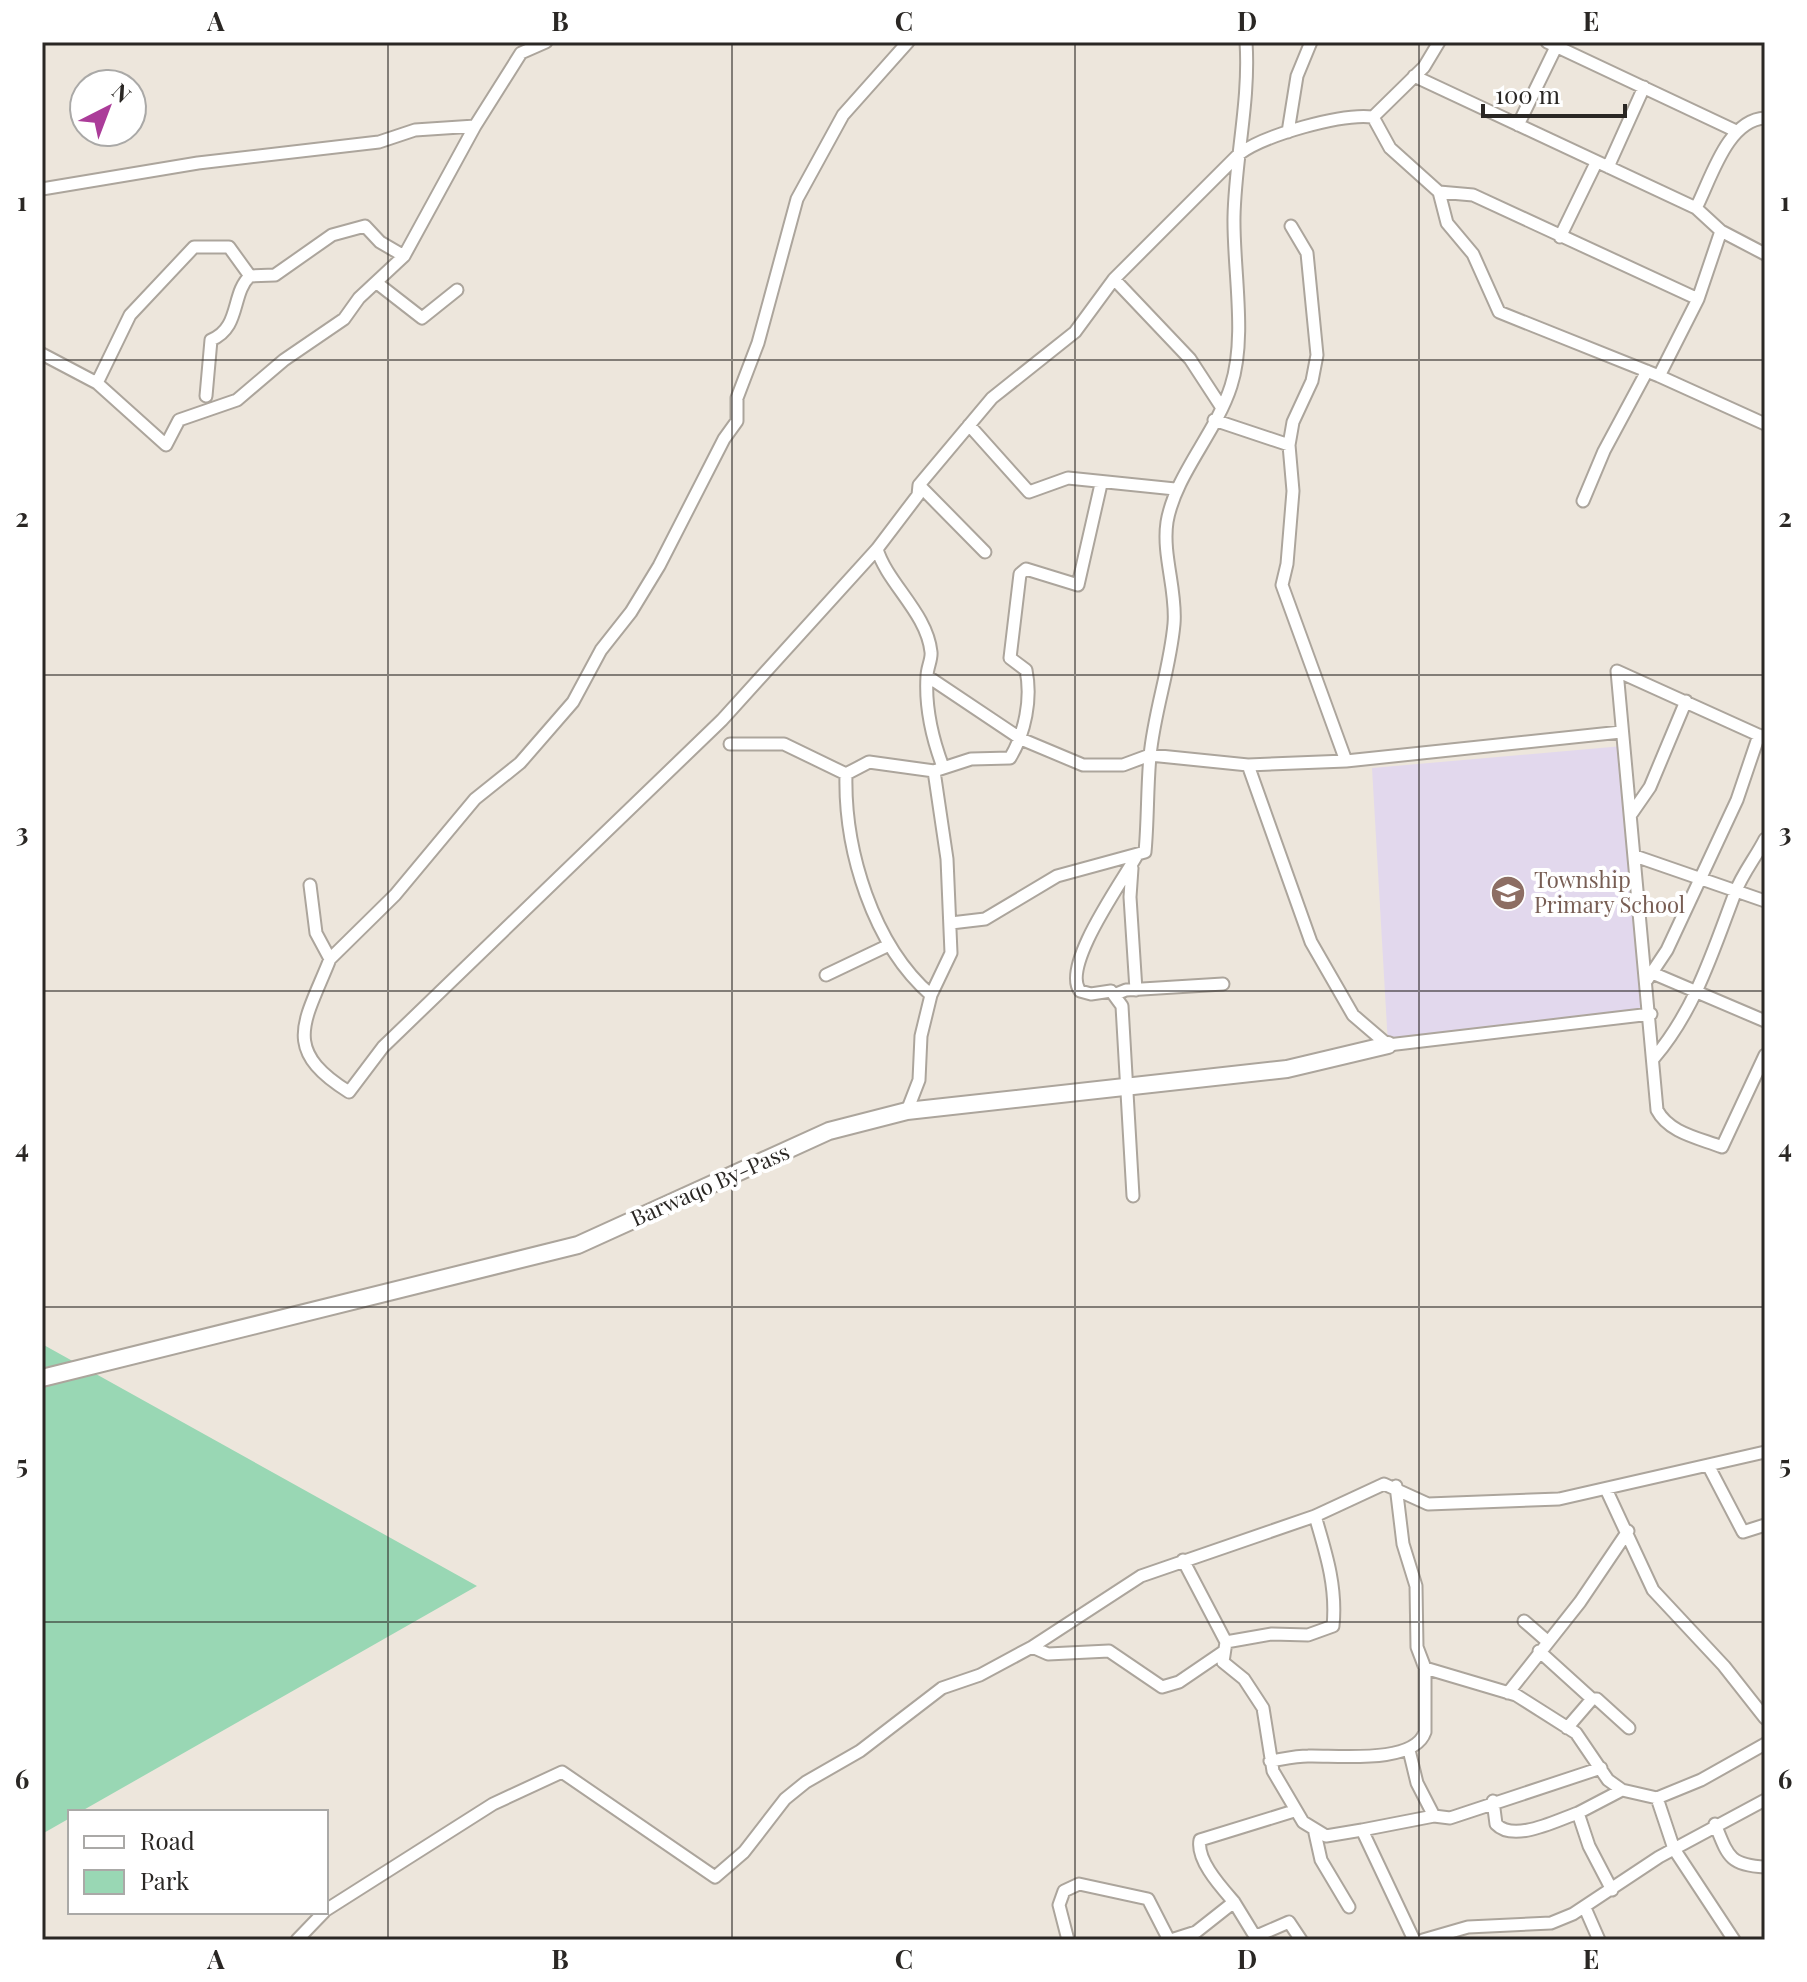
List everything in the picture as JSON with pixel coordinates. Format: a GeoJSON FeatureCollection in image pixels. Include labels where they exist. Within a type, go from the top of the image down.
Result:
{"type":"FeatureCollection","features":[{"type":"Feature","properties":{"kind":"highway","name":"Barwaqo By-Pass"},"geometry":{"type":"LineString","coordinates":[[42,1378],[578,1245],[829,1131],[907,1111],[1287,1069],[1388,1045]]}},
{"type":"Feature","properties":{"kind":"street"},"geometry":{"type":"LineString","coordinates":[[42,354],[97,383],[166,445],[179,420],[237,400],[284,360],[344,319],[359,298],[404,256],[475,126],[521,53],[546,42]]}},
{"type":"Feature","properties":{"kind":"street"},"geometry":{"type":"LineString","coordinates":[[908,42],[843,115],[803,186],[780,255],[758,343],[737,398],[737,421],[724,439],[659,566],[631,612],[601,650],[584,686],[558,723],[520,763],[475,799],[395,895],[330,959],[303,1027],[305,1046],[312,1063],[324,1077],[349,1092],[383,1047],[722,720],[877,549],[918,495],[919,485],[992,398],[1029,365],[1075,332],[1114,279],[1239,154],[1254,143],[1353,114],[1373,117]]}},
{"type":"Feature","properties":{"kind":"street"},"geometry":{"type":"LineString","coordinates":[[951,923],[985,919],[1057,876],[1135,859],[1145,852],[1150,755],[1174,627],[1175,602],[1166,525],[1175,489],[1193,465],[1222,408],[1236,361],[1238,270],[1234,219],[1246,42]]}},
{"type":"Feature","properties":{"kind":"street"},"geometry":{"type":"LineString","coordinates":[[1288,132],[1297,76],[1311,42]]}},
{"type":"Feature","properties":{"kind":"street"},"geometry":{"type":"LineString","coordinates":[[1373,117],[1414,76],[1439,42]]}},
{"type":"Feature","properties":{"kind":"street"},"geometry":{"type":"LineString","coordinates":[[1518,125],[1552,45],[1736,131]]}},
{"type":"Feature","properties":{"kind":"street"},"geometry":{"type":"LineString","coordinates":[[1414,76],[1696,208],[1721,231],[1765,254]]}},
{"type":"Feature","properties":{"kind":"street"},"geometry":{"type":"LineString","coordinates":[[1608,167],[1644,87]]}},
{"type":"Feature","properties":{"kind":"street"},"geometry":{"type":"LineString","coordinates":[[1373,117],[1390,148],[1439,192],[1447,223],[1473,254],[1499,312],[1659,376],[1765,424]]}},
{"type":"Feature","properties":{"kind":"street"},"geometry":{"type":"LineString","coordinates":[[1696,208],[1736,131],[1756,119],[1765,118]]}},
{"type":"Feature","properties":{"kind":"street"},"geometry":{"type":"LineString","coordinates":[[42,189],[198,163],[379,142],[415,130],[475,126]]}},
{"type":"Feature","properties":{"kind":"street"},"geometry":{"type":"LineString","coordinates":[[1560,237],[1596,163]]}},
{"type":"Feature","properties":{"kind":"street"},"geometry":{"type":"LineString","coordinates":[[1439,192],[1473,195],[1698,299]]}},
{"type":"Feature","properties":{"kind":"street"},"geometry":{"type":"LineString","coordinates":[[206,396],[211,340],[219,337],[235,317],[243,282],[250,276],[275,275],[332,235],[365,226],[380,242],[404,256]]}},
{"type":"Feature","properties":{"kind":"street"},"geometry":{"type":"LineString","coordinates":[[1291,226],[1307,253],[1317,355],[1312,381],[1293,422],[1289,445],[1293,491],[1287,564],[1282,585],[1346,761]]}},
{"type":"Feature","properties":{"kind":"street"},"geometry":{"type":"LineString","coordinates":[[1659,376],[1698,299],[1721,231]]}},
{"type":"Feature","properties":{"kind":"street"},"geometry":{"type":"LineString","coordinates":[[97,383],[130,315],[194,247],[229,247],[250,276]]}},
{"type":"Feature","properties":{"kind":"street"},"geometry":{"type":"LineString","coordinates":[[1114,279],[1190,359],[1222,408]]}},
{"type":"Feature","properties":{"kind":"street"},"geometry":{"type":"LineString","coordinates":[[377,283],[422,318],[457,290]]}},
{"type":"Feature","properties":{"kind":"street"},"geometry":{"type":"LineString","coordinates":[[1583,501],[1604,451],[1647,371]]}},
{"type":"Feature","properties":{"kind":"street"},"geometry":{"type":"LineString","coordinates":[[1214,420],[1289,445]]}},
{"type":"Feature","properties":{"kind":"street"},"geometry":{"type":"LineString","coordinates":[[969,425],[1029,492],[1058,479],[1101,484],[1149,484],[1175,489]]}},
{"type":"Feature","properties":{"kind":"street"},"geometry":{"type":"LineString","coordinates":[[846,774],[869,762],[938,769],[971,759],[1010,758],[1021,739],[1029,682],[1026,670],[1010,658],[1020,574],[1026,569],[1078,585],[1101,484]]}},
{"type":"Feature","properties":{"kind":"street"},"geometry":{"type":"LineString","coordinates":[[919,485],[985,552]]}},
{"type":"Feature","properties":{"kind":"street"},"geometry":{"type":"LineString","coordinates":[[877,549],[880,558],[906,593],[931,652],[927,676],[951,923],[951,953],[931,995],[921,1036],[919,1080],[907,1111]]}},
{"type":"Feature","properties":{"kind":"street"},"geometry":{"type":"LineString","coordinates":[[1649,976],[1667,950],[1737,800],[1762,736],[1617,671],[1649,976],[1657,1110],[1662,1118],[1682,1132],[1722,1147],[1765,1055]]}},
{"type":"Feature","properties":{"kind":"street"},"geometry":{"type":"LineString","coordinates":[[927,676],[1021,739],[1083,765],[1123,765],[1150,755],[1248,765],[1346,761],[1621,732]]}},
{"type":"Feature","properties":{"kind":"street"},"geometry":{"type":"LineString","coordinates":[[1632,813],[1650,787],[1686,701]]}},
{"type":"Feature","properties":{"kind":"street"},"geometry":{"type":"LineString","coordinates":[[730,744],[784,744],[846,774]]}},
{"type":"Feature","properties":{"kind":"street"},"geometry":{"type":"LineString","coordinates":[[1248,765],[1311,942],[1353,1015],[1388,1045],[1651,1014]]}},
{"type":"Feature","properties":{"kind":"street"},"geometry":{"type":"LineString","coordinates":[[846,774],[845,807],[852,856],[889,945],[906,973],[931,995]]}},
{"type":"Feature","properties":{"kind":"street"},"geometry":{"type":"LineString","coordinates":[[1654,1058],[1679,1029],[1722,936],[1736,890],[1765,839]]}},
{"type":"Feature","properties":{"kind":"street"},"geometry":{"type":"LineString","coordinates":[[1635,856],[1765,901]]}},
{"type":"Feature","properties":{"kind":"street"},"geometry":{"type":"LineString","coordinates":[[1135,859],[1130,897],[1136,990]]}},
{"type":"Feature","properties":{"kind":"street"},"geometry":{"type":"LineString","coordinates":[[1133,1196],[1122,1006],[1111,991],[1091,994],[1080,991],[1074,984],[1074,974],[1084,947],[1135,859]]}},
{"type":"Feature","properties":{"kind":"street"},"geometry":{"type":"LineString","coordinates":[[310,885],[316,933],[330,959]]}},
{"type":"Feature","properties":{"kind":"street"},"geometry":{"type":"LineString","coordinates":[[826,975],[889,945]]}},
{"type":"Feature","properties":{"kind":"street"},"geometry":{"type":"LineString","coordinates":[[1649,976],[1765,1021]]}},
{"type":"Feature","properties":{"kind":"street"},"geometry":{"type":"LineString","coordinates":[[1116,994],[1223,984]]}},
{"type":"Feature","properties":{"kind":"street"},"geometry":{"type":"LineString","coordinates":[[328,1909],[493,1804],[562,1772],[715,1877],[744,1852],[785,1799],[806,1782],[860,1751],[942,1688],[980,1675],[1032,1647],[1141,1576],[1315,1516],[1384,1484],[1396,1486],[1422,1502],[1448,1505],[1559,1499],[1765,1452]]}},
{"type":"Feature","properties":{"kind":"street"},"geometry":{"type":"LineString","coordinates":[[1708,1465],[1743,1532],[1765,1525]]}},
{"type":"Feature","properties":{"kind":"street"},"geometry":{"type":"LineString","coordinates":[[1270,1761],[1306,1755],[1355,1757],[1409,1750],[1424,1736],[1425,1668],[1417,1647],[1416,1586],[1403,1544],[1396,1486]]}},
{"type":"Feature","properties":{"kind":"street"},"geometry":{"type":"LineString","coordinates":[[1606,1489],[1653,1590],[1724,1666],[1765,1718]]}},
{"type":"Feature","properties":{"kind":"street"},"geometry":{"type":"LineString","coordinates":[[1032,1647],[1048,1654],[1109,1651],[1162,1687],[1179,1682],[1224,1647],[1272,1634],[1308,1635],[1333,1626],[1336,1602],[1332,1573],[1315,1516]]}},
{"type":"Feature","properties":{"kind":"street"},"geometry":{"type":"LineString","coordinates":[[1508,1693],[1580,1602],[1628,1531]]}},
{"type":"Feature","properties":{"kind":"street"},"geometry":{"type":"LineString","coordinates":[[1183,1560],[1224,1647],[1223,1662],[1244,1679],[1263,1708],[1270,1761],[1294,1811],[1315,1833],[1326,1836],[1434,1816],[1450,1818],[1493,1801],[1601,1768]]}},
{"type":"Feature","properties":{"kind":"street"},"geometry":{"type":"LineString","coordinates":[[1524,1621],[1547,1641]]}},
{"type":"Feature","properties":{"kind":"street"},"geometry":{"type":"LineString","coordinates":[[1539,1651],[1629,1728]]}},
{"type":"Feature","properties":{"kind":"street"},"geometry":{"type":"LineString","coordinates":[[1425,1668],[1508,1693],[1579,1737],[1608,1780],[1622,1790],[1657,1798],[1701,1780],[1765,1744]]}},
{"type":"Feature","properties":{"kind":"street"},"geometry":{"type":"LineString","coordinates":[[1567,1728],[1592,1699]]}},
{"type":"Feature","properties":{"kind":"street"},"geometry":{"type":"LineString","coordinates":[[1409,1750],[1417,1783],[1434,1816]]}},
{"type":"Feature","properties":{"kind":"street"},"geometry":{"type":"LineString","coordinates":[[1493,1801],[1496,1824],[1505,1830],[1537,1828],[1578,1813],[1622,1790]]}},
{"type":"Feature","properties":{"kind":"street"},"geometry":{"type":"LineString","coordinates":[[1657,1798],[1674,1849],[1734,1940]]}},
{"type":"Feature","properties":{"kind":"street"},"geometry":{"type":"LineString","coordinates":[[1423,1940],[1468,1927],[1551,1923],[1585,1908],[1715,1824],[1765,1800]]}},
{"type":"Feature","properties":{"kind":"street"},"geometry":{"type":"LineString","coordinates":[[1294,1811],[1200,1840],[1199,1846],[1210,1869],[1253,1933],[1259,1935],[1289,1922],[1301,1940]]}},
{"type":"Feature","properties":{"kind":"street"},"geometry":{"type":"LineString","coordinates":[[1578,1813],[1589,1846],[1612,1890]]}},
{"type":"Feature","properties":{"kind":"street"},"geometry":{"type":"LineString","coordinates":[[1715,1824],[1726,1853],[1734,1862],[1765,1867]]}},
{"type":"Feature","properties":{"kind":"street"},"geometry":{"type":"LineString","coordinates":[[1362,1830],[1414,1940]]}},
{"type":"Feature","properties":{"kind":"street"},"geometry":{"type":"LineString","coordinates":[[1315,1833],[1321,1860],[1349,1907]]}},
{"type":"Feature","properties":{"kind":"street"},"geometry":{"type":"LineString","coordinates":[[1068,1940],[1059,1905],[1064,1891],[1079,1884],[1148,1899],[1170,1940],[1196,1932],[1234,1902]]}},
{"type":"Feature","properties":{"kind":"street"},"geometry":{"type":"LineString","coordinates":[[1585,1908],[1599,1940]]}},
{"type":"Feature","properties":{"kind":"street"},"geometry":{"type":"LineString","coordinates":[[297,1940],[322,1914]]}},
{"type":"Feature","properties":{"kind":"shaded area","name":"Township Primary School"},"geometry":{"type":"Polygon","coordinates":[[[1623,746],[1649,1019],[1388,1045],[1372,768],[1623,746]]]}},
{"type":"Feature","properties":{"kind":"green space"},"geometry":{"type":"Polygon","coordinates":[[[42,1344],[477,1586],[84,1810],[68,1810],[68,1819],[42,1834],[42,1344]]]}},
{"type":"Feature","properties":{"kind":"place","name":"Township Primary School"},"geometry":{"type":"Point","coordinates":[1508,893]}}]}
